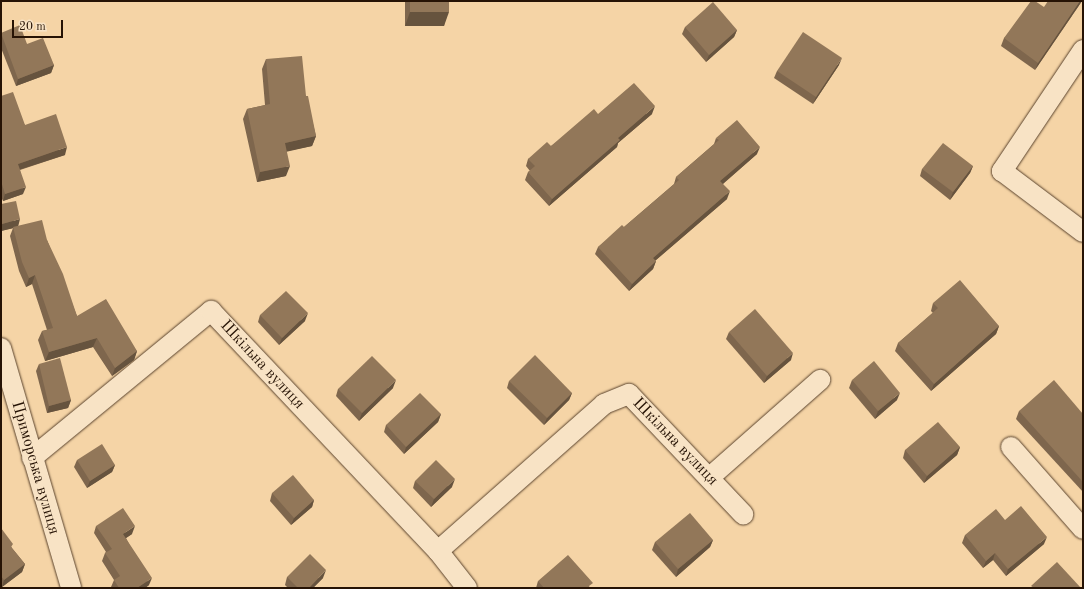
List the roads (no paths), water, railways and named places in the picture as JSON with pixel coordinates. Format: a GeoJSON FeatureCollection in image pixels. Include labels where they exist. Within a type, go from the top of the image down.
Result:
{"type":"FeatureCollection","features":[{"type":"Feature","properties":{"kind":"street"},"geometry":{"type":"LineString","coordinates":[[1083,50],[1002,172],[1083,232]]}},
{"type":"Feature","properties":{"kind":"street","name":"Шкільна вулиця"},"geometry":{"type":"LineString","coordinates":[[32,458],[211,311],[438,551],[467,588]]}},
{"type":"Feature","properties":{"kind":"street","name":"Приморська вулиця"},"geometry":{"type":"LineString","coordinates":[[1,348],[71,588]]}},
{"type":"Feature","properties":{"kind":"street"},"geometry":{"type":"LineString","coordinates":[[710,478],[820,380]]}},
{"type":"Feature","properties":{"kind":"street","name":"Шкільна вулиця"},"geometry":{"type":"LineString","coordinates":[[438,551],[604,404],[629,394],[710,478],[742,514]]}},
{"type":"Feature","properties":{"kind":"street"},"geometry":{"type":"LineString","coordinates":[[1011,447],[1083,529]]}}]}
